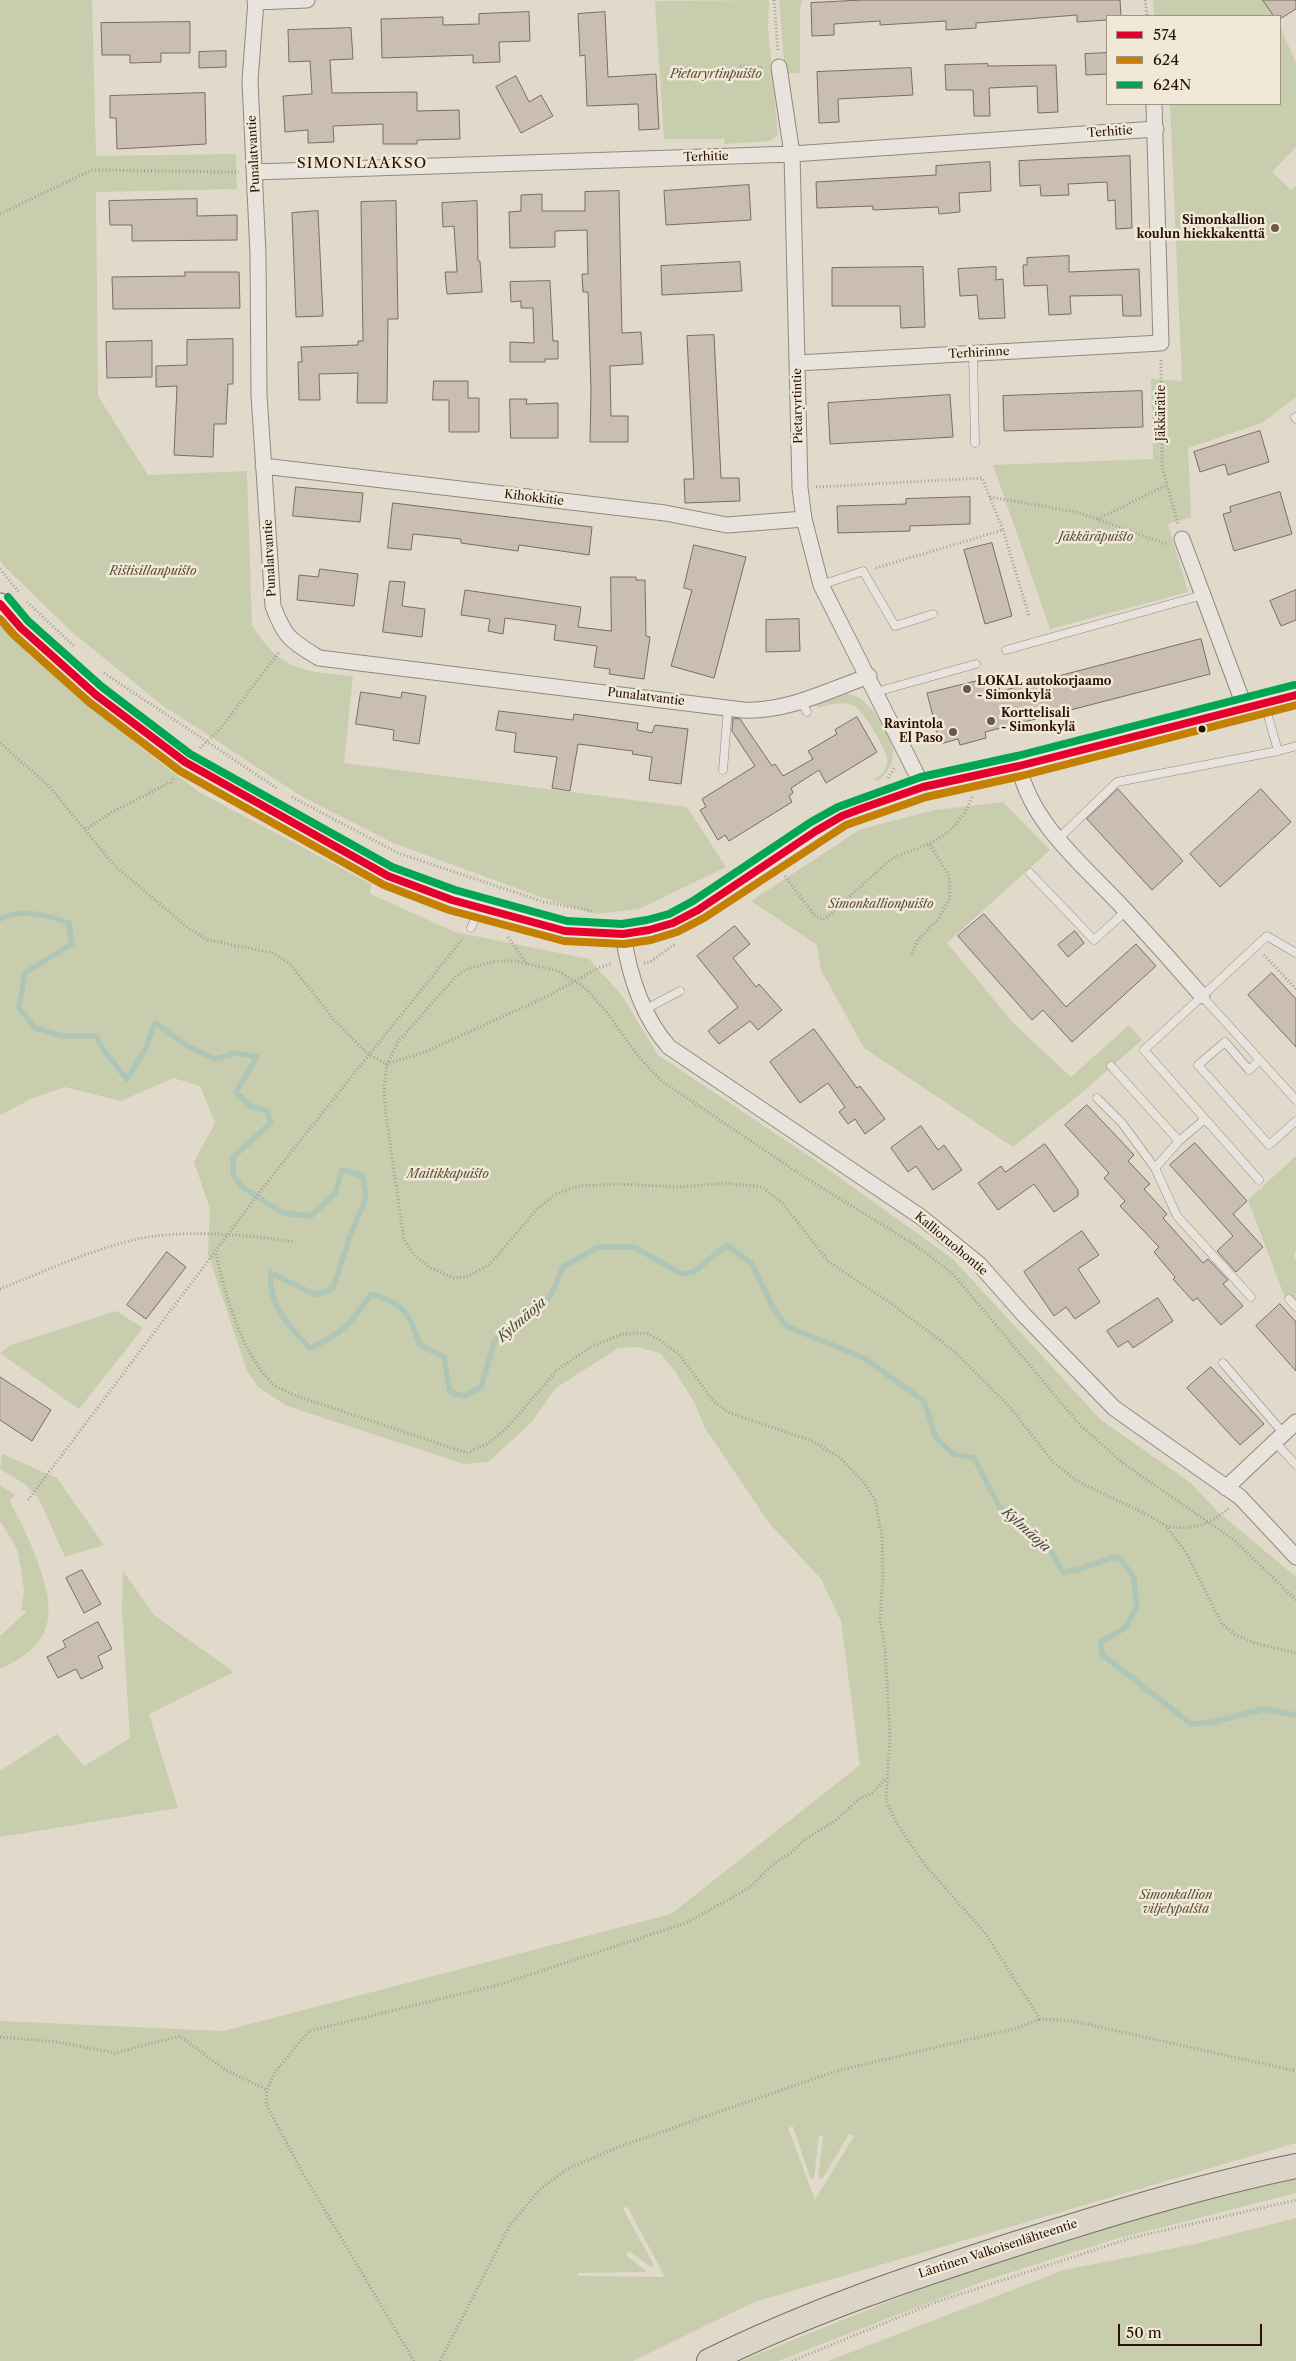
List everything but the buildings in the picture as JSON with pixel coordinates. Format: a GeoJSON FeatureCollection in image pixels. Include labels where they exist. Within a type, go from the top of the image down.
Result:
{"type":"FeatureCollection","features":[{"type":"Feature","properties":{"kind":"main road"},"geometry":{"type":"LineString","coordinates":[[0,604],[21,628],[96,695],[185,762],[388,876],[480,908],[564,931],[623,934],[649,930],[673,922],[698,910],[816,831],[842,816],[923,787],[1019,766],[1296,695]]}},
{"type":"Feature","properties":{"kind":"main road","name":"Läntinen Valkoisenlähteentie"},"geometry":{"type":"LineString","coordinates":[[709,2361],[764,2336],[908,2278],[1135,2206],[1296,2166]]}},
{"type":"Feature","properties":{"kind":"street"},"geometry":{"type":"LineString","coordinates":[[256,1],[307,0]]}},
{"type":"Feature","properties":{"kind":"street","name":"Punalatvantie"},"geometry":{"type":"LineString","coordinates":[[256,1],[250,81],[255,172],[257,322],[263,466],[273,606],[282,630],[293,642],[319,658],[764,711],[804,707],[869,676]]}},
{"type":"Feature","properties":{"kind":"street","name":"Pietaryrtintie"},"geometry":{"type":"LineString","coordinates":[[779,67],[792,154],[800,488],[804,519],[821,585],[869,676],[923,787]]}},
{"type":"Feature","properties":{"kind":"street"},"geometry":{"type":"LineString","coordinates":[[1154,105],[1161,343]]}},
{"type":"Feature","properties":{"kind":"street","name":"Terhitie"},"geometry":{"type":"LineString","coordinates":[[255,172],[792,154],[1156,129]]}},
{"type":"Feature","properties":{"kind":"street","name":"Terhirinne"},"geometry":{"type":"LineString","coordinates":[[797,363],[1161,343]]}},
{"type":"Feature","properties":{"kind":"street","name":"Kihokkitie"},"geometry":{"type":"LineString","coordinates":[[263,466],[665,513],[727,524],[804,519]]}},
{"type":"Feature","properties":{"kind":"street"},"geometry":{"type":"LineString","coordinates":[[1185,546],[1203,595],[1255,706]]}},
{"type":"Feature","properties":{"kind":"street"},"geometry":{"type":"LineString","coordinates":[[1019,766],[1023,786],[1034,807],[1059,838],[1202,996]]}},
{"type":"Feature","properties":{"kind":"street","name":"Kallioruohontie"},"geometry":{"type":"LineString","coordinates":[[623,934],[620,964],[654,1030],[669,1047],[921,1217],[950,1240],[979,1264],[1024,1315],[1114,1408],[1226,1488],[1243,1495],[1296,1557]]}},
{"type":"Feature","properties":{"kind":"street"},"geometry":{"type":"LineString","coordinates":[[1226,1488],[1296,1422]]}},
{"type":"Feature","properties":{"kind":"lane"},"geometry":{"type":"LineString","coordinates":[[973,354],[975,442]]}},
{"type":"Feature","properties":{"kind":"lane"},"geometry":{"type":"LineString","coordinates":[[821,585],[863,571],[895,626],[933,614]]}},
{"type":"Feature","properties":{"kind":"lane"},"geometry":{"type":"LineString","coordinates":[[1006,650],[1203,595]]}},
{"type":"Feature","properties":{"kind":"lane"},"geometry":{"type":"LineString","coordinates":[[876,692],[976,664]]}},
{"type":"Feature","properties":{"kind":"lane"},"geometry":{"type":"LineString","coordinates":[[1255,706],[1278,751]]}},
{"type":"Feature","properties":{"kind":"lane"},"geometry":{"type":"LineString","coordinates":[[723,770],[728,707]]}},
{"type":"Feature","properties":{"kind":"lane"},"geometry":{"type":"LineString","coordinates":[[1059,838],[1117,782],[1296,746]]}},
{"type":"Feature","properties":{"kind":"lane"},"geometry":{"type":"LineString","coordinates":[[1030,873],[1094,940],[1126,911]]}},
{"type":"Feature","properties":{"kind":"lane"},"geometry":{"type":"LineString","coordinates":[[471,928],[480,908]]}},
{"type":"Feature","properties":{"kind":"lane"},"geometry":{"type":"LineString","coordinates":[[1259,1180],[1144,1050],[1267,936],[1296,954]]}},
{"type":"Feature","properties":{"kind":"lane"},"geometry":{"type":"LineString","coordinates":[[644,1010],[680,991]]}},
{"type":"Feature","properties":{"kind":"lane"},"geometry":{"type":"LineString","coordinates":[[1202,996],[1296,1100]]}},
{"type":"Feature","properties":{"kind":"lane"},"geometry":{"type":"LineString","coordinates":[[1260,1060],[1249,1070],[1225,1042],[1198,1065],[1269,1145],[1296,1121]]}},
{"type":"Feature","properties":{"kind":"lane"},"geometry":{"type":"LineString","coordinates":[[1111,1066],[1179,1141]]}},
{"type":"Feature","properties":{"kind":"lane"},"geometry":{"type":"LineString","coordinates":[[1097,1098],[1122,1123],[1155,1168],[1177,1216],[1251,1297]]}},
{"type":"Feature","properties":{"kind":"lane"},"geometry":{"type":"LineString","coordinates":[[1155,1168],[1179,1141],[1205,1119]]}},
{"type":"Feature","properties":{"kind":"lane"},"geometry":{"type":"LineString","coordinates":[[1289,1299],[1296,1307]]}},
{"type":"Feature","properties":{"kind":"lane"},"geometry":{"type":"LineString","coordinates":[[1223,1363],[1279,1438],[1296,1465]]}},
{"type":"Feature","properties":{"kind":"path"},"geometry":{"type":"LineString","coordinates":[[740,66],[779,67],[774,0]]}},
{"type":"Feature","properties":{"kind":"path"},"geometry":{"type":"LineString","coordinates":[[1145,0],[1147,15]]}},
{"type":"Feature","properties":{"kind":"path"},"geometry":{"type":"LineString","coordinates":[[0,214],[92,170],[255,172]]}},
{"type":"Feature","properties":{"kind":"path","name":"Jäkkärätie"},"geometry":{"type":"LineString","coordinates":[[1161,343],[1162,466],[1185,546]]}},
{"type":"Feature","properties":{"kind":"path"},"geometry":{"type":"LineString","coordinates":[[800,488],[982,478],[1003,530],[1029,616]]}},
{"type":"Feature","properties":{"kind":"path"},"geometry":{"type":"LineString","coordinates":[[1098,519],[1167,485]]}},
{"type":"Feature","properties":{"kind":"path"},"geometry":{"type":"LineString","coordinates":[[990,497],[1077,512],[1185,546]]}},
{"type":"Feature","properties":{"kind":"path"},"geometry":{"type":"LineString","coordinates":[[863,571],[1003,530]]}},
{"type":"Feature","properties":{"kind":"path"},"geometry":{"type":"LineString","coordinates":[[0,569],[20,594]]}},
{"type":"Feature","properties":{"kind":"path"},"geometry":{"type":"LineString","coordinates":[[26,600],[81,652]]}},
{"type":"Feature","properties":{"kind":"path"},"geometry":{"type":"LineString","coordinates":[[85,830],[112,812],[171,782],[185,762],[220,729],[282,650],[293,642]]}},
{"type":"Feature","properties":{"kind":"path"},"geometry":{"type":"LineString","coordinates":[[102,672],[283,793],[398,853]]}},
{"type":"Feature","properties":{"kind":"path"},"geometry":{"type":"LineString","coordinates":[[0,743],[48,785],[114,865],[188,928],[208,940],[273,953],[290,964],[336,1022],[368,1054],[387,1064],[425,1052],[575,982],[598,968],[650,962],[681,940]]}},
{"type":"Feature","properties":{"kind":"path"},"geometry":{"type":"LineString","coordinates":[[963,797],[980,794]]}},
{"type":"Feature","properties":{"kind":"path"},"geometry":{"type":"LineString","coordinates":[[782,871],[814,915],[822,920],[890,860],[929,843],[955,826],[966,813],[972,795]]}},
{"type":"Feature","properties":{"kind":"path"},"geometry":{"type":"LineString","coordinates":[[912,954],[918,940],[940,918],[950,898],[949,876],[929,843]]}},
{"type":"Feature","properties":{"kind":"path"},"geometry":{"type":"LineString","coordinates":[[28,1500],[216,1254],[275,1172],[471,928]]}},
{"type":"Feature","properties":{"kind":"path"},"geometry":{"type":"LineString","coordinates":[[508,937],[527,964]]}},
{"type":"Feature","properties":{"kind":"path"},"geometry":{"type":"LineString","coordinates":[[1255,947],[1296,989]]}},
{"type":"Feature","properties":{"kind":"path"},"geometry":{"type":"LineString","coordinates":[[1296,1600],[1254,1557],[1124,1464],[1080,1425],[952,1273],[915,1245],[806,1178],[660,1080],[638,1056],[605,1010],[584,987],[558,972],[527,964],[495,961],[474,966],[460,973],[398,1042],[387,1064],[384,1085],[385,1108],[401,1235],[408,1248],[424,1263],[453,1278],[466,1277],[489,1265],[538,1208],[556,1194],[578,1186],[618,1184],[682,1187],[725,1183],[762,1187],[783,1204],[829,1262],[889,1302],[954,1350],[1008,1405],[1054,1463],[1077,1481],[1152,1517],[1166,1526],[1185,1551],[1222,1624],[1236,1635],[1258,1644],[1296,1653]]}},
{"type":"Feature","properties":{"kind":"path"},"geometry":{"type":"LineString","coordinates":[[0,1289],[134,1240],[171,1236],[246,1234],[294,1242]]}},
{"type":"Feature","properties":{"kind":"path"},"geometry":{"type":"LineString","coordinates":[[216,1254],[222,1281],[240,1330],[256,1363],[274,1385],[298,1396],[467,1453],[487,1444],[504,1431],[558,1369],[591,1347],[622,1334],[647,1333],[679,1354],[713,1401],[730,1413],[812,1441],[839,1457],[862,1480],[876,1500],[882,1537],[884,1577],[880,1621],[885,1647],[890,1736],[886,1801],[896,1822],[926,1865],[985,1933],[1040,2019]]}},
{"type":"Feature","properties":{"kind":"path"},"geometry":{"type":"LineString","coordinates":[[1166,1526],[1186,1529],[1207,1522],[1224,1512],[1243,1495]]}},
{"type":"Feature","properties":{"kind":"path"},"geometry":{"type":"LineString","coordinates":[[414,2361],[301,2170],[266,2104],[266,2090],[275,2072],[309,2032],[502,1984],[686,1922],[749,1888],[771,1866],[793,1851],[804,1840],[835,1821],[859,1799],[872,1793],[886,1779]]}},
{"type":"Feature","properties":{"kind":"path"},"geometry":{"type":"LineString","coordinates":[[440,2361],[509,2227],[538,2190],[567,2169],[621,2146],[836,2071],[1017,2028],[1040,2019],[1073,2021],[1296,2071]]}},
{"type":"Feature","properties":{"kind":"path"},"geometry":{"type":"LineString","coordinates":[[0,2037],[57,2042],[114,2052],[180,2036],[224,2069],[266,2090]]}},
{"type":"Feature","properties":{"kind":"path"},"geometry":{"type":"LineString","coordinates":[[792,2361],[936,2302],[1131,2238],[1296,2200]]}},
{"type":"Feature","properties":{"kind":"green space","name":"Ristisillanpuisto"},"geometry":{"type":"Polygon","coordinates":[[[0,0],[92,0],[96,156],[236,154],[237,189],[96,192],[98,396],[148,475],[247,471],[252,625],[272,651],[294,666],[320,673],[353,676],[344,763],[687,807],[726,867],[639,909],[596,914],[552,901],[393,843],[301,796],[162,705],[73,633],[5,567],[0,560],[0,0]]]}},
{"type":"Feature","properties":{"kind":"green space","name":"Pietaryrtinpuisto"},"geometry":{"type":"Polygon","coordinates":[[[769,0],[768,28],[778,135],[770,141],[725,144],[724,139],[664,139],[655,1],[769,0]]]}},
{"type":"Feature","properties":{"kind":"green space"},"geometry":{"type":"Polygon","coordinates":[[[779,0],[803,0],[800,8],[800,73],[785,73],[779,0]]]}},
{"type":"Feature","properties":{"kind":"green space"},"geometry":{"type":"Polygon","coordinates":[[[1153,0],[1263,0],[1273,15],[1154,15],[1153,0]]]}},
{"type":"Feature","properties":{"kind":"green space","name":"Jäkkäräpuisto"},"geometry":{"type":"Polygon","coordinates":[[[1281,28],[1296,63],[1296,147],[1272,172],[1291,190],[1296,186],[1296,397],[1262,423],[1188,448],[1191,517],[1168,524],[1188,592],[1050,629],[993,465],[1153,459],[1151,379],[1182,381],[1170,105],[1281,105],[1281,28]]]}},
{"type":"Feature","properties":{"kind":"green space","name":"Maitikkapuisto"},"geometry":{"type":"Polygon","coordinates":[[[0,622],[141,748],[199,792],[371,884],[370,894],[455,932],[589,959],[621,994],[658,1055],[818,1162],[953,1259],[1101,1420],[1191,1483],[1217,1511],[1296,1577],[1296,2143],[754,2302],[633,2361],[0,2361],[0,2021],[223,2031],[671,1914],[860,1765],[841,1621],[821,1579],[769,1523],[705,1428],[694,1402],[675,1371],[660,1353],[636,1347],[618,1348],[556,1388],[530,1424],[488,1462],[464,1464],[287,1406],[258,1387],[247,1371],[208,1254],[210,1209],[194,1162],[215,1123],[200,1086],[173,1078],[121,1101],[65,1087],[33,1098],[0,1115],[0,622]],[[793,2126],[788,2128],[815,2200],[854,2136],[849,2134],[823,2178],[818,2179],[823,2136],[819,2135],[814,2179],[810,2178],[793,2126]],[[627,2206],[623,2209],[654,2265],[651,2267],[629,2251],[626,2255],[647,2272],[578,2273],[578,2276],[665,2277],[627,2206]]]}},
{"type":"Feature","properties":{"kind":"green space"},"geometry":{"type":"Polygon","coordinates":[[[847,694],[854,695],[868,705],[885,729],[892,744],[893,755],[891,765],[877,781],[874,779],[885,770],[887,757],[878,737],[862,713],[852,705],[843,703],[817,708],[817,703],[825,698],[847,694]]]}},
{"type":"Feature","properties":{"kind":"green space","name":"Simonkallionpuisto"},"geometry":{"type":"Polygon","coordinates":[[[1003,802],[1050,850],[947,943],[1014,1024],[1071,1077],[1129,1025],[1142,1040],[1079,1095],[1013,1147],[864,1048],[821,970],[817,945],[751,901],[861,829],[935,810],[1003,802]]]}},
{"type":"Feature","properties":{"kind":"green space"},"geometry":{"type":"Polygon","coordinates":[[[1296,1156],[1296,1251],[1294,1253],[1296,1262],[1296,1310],[1285,1298],[1248,1200],[1296,1156]]]}},
{"type":"Feature","properties":{"kind":"green space"},"geometry":{"type":"Polygon","coordinates":[[[116,1311],[143,1328],[79,1409],[0,1353],[11,1345],[116,1311]]]}},
{"type":"Feature","properties":{"kind":"green space"},"geometry":{"type":"Polygon","coordinates":[[[2,1454],[57,1478],[104,1545],[65,1557],[39,1499],[26,1485],[0,1469],[2,1454]]]}},
{"type":"Feature","properties":{"kind":"green space"},"geometry":{"type":"Polygon","coordinates":[[[0,1485],[15,1495],[9,1501],[25,1531],[38,1563],[48,1598],[49,1613],[41,1638],[18,1659],[0,1669],[0,1636],[27,1611],[21,1610],[24,1591],[17,1549],[0,1521],[0,1485]]]}},
{"type":"Feature","properties":{"kind":"green space"},"geometry":{"type":"Polygon","coordinates":[[[123,1571],[154,1615],[234,1672],[149,1714],[178,1808],[0,1837],[0,1771],[57,1734],[84,1766],[130,1738],[122,1609],[123,1571]]]}},
{"type":"Feature","properties":{"kind":"green space"},"geometry":{"type":"Polygon","coordinates":[[[1296,2179],[1296,2193],[1112,2240],[987,2280],[778,2361],[741,2361],[922,2289],[1032,2249],[1163,2211],[1296,2179]]]}},
{"type":"Feature","properties":{"kind":"green space"},"geometry":{"type":"Polygon","coordinates":[[[1296,2218],[1296,2361],[828,2361],[1064,2270],[1195,2244],[1296,2218]]]}},
{"type":"Feature","properties":{"kind":"waterway","name":"Kylmäoja"},"geometry":{"type":"LineString","coordinates":[[0,919],[26,913],[52,917],[69,923],[72,944],[25,973],[19,1008],[35,1028],[63,1036],[96,1036],[104,1051],[127,1079],[145,1050],[155,1023],[189,1047],[215,1059],[237,1053],[257,1057],[236,1092],[250,1106],[267,1111],[271,1123],[233,1157],[233,1175],[242,1187],[283,1213],[311,1216],[335,1193],[342,1170],[363,1176],[366,1198],[350,1236],[333,1288],[316,1295],[271,1273],[271,1284],[276,1305],[295,1332],[310,1348],[330,1338],[345,1327],[371,1294],[399,1306],[404,1311],[409,1317],[420,1345],[444,1357],[450,1392],[464,1396],[481,1387],[495,1340],[528,1318],[551,1295],[563,1267],[598,1247],[634,1247],[682,1274],[694,1272],[727,1245],[752,1264],[772,1306],[786,1326],[864,1358],[924,1401],[936,1438],[953,1454],[974,1458],[1000,1508],[1050,1549],[1063,1572],[1077,1570],[1114,1557],[1121,1559],[1134,1578],[1137,1607],[1125,1628],[1100,1642],[1103,1655],[1191,1724],[1214,1722],[1263,1709],[1296,1715]]}},
{"type":"Feature","properties":{"kind":"transit line","name":"624N"},"geometry":{"type":"LineString","coordinates":[[8,597],[28,621],[102,687],[190,754],[392,867],[455,890],[567,921],[622,924],[669,914],[693,901],[811,822],[838,807],[921,777],[1017,756],[1294,685]]}},
{"type":"Feature","properties":{"kind":"transit line","name":"574"},"geometry":{"type":"LineString","coordinates":[[0,604],[21,628],[96,695],[185,762],[388,876],[452,900],[565,931],[623,934],[649,930],[673,923],[698,910],[816,831],[842,816],[923,787],[1019,766],[1296,695]]}},
{"type":"Feature","properties":{"kind":"transit line","name":"624"},"geometry":{"type":"LineString","coordinates":[[0,619],[14,635],[89,702],[180,771],[384,885],[449,910],[564,941],[624,944],[651,940],[677,932],[704,918],[846,825],[926,797],[1021,776],[1296,705]]}},
{"type":"Feature","properties":{"kind":"place","name":"Simonkallion koulun hiekkakenttä"},"geometry":{"type":"Point","coordinates":[1275,228]}},
{"type":"Feature","properties":{"kind":"place","name":"LOKAL autokorjaamo - Simonkylä"},"geometry":{"type":"Point","coordinates":[967,689]}},
{"type":"Feature","properties":{"kind":"place","name":"Korttelisali - Simonkylä"},"geometry":{"type":"Point","coordinates":[991,721]}},
{"type":"Feature","properties":{"kind":"place","name":"Ravintola El Paso"},"geometry":{"type":"Point","coordinates":[953,732]}},
{"type":"Feature","properties":{"kind":"district","name":"SIMONLAAKSO"},"geometry":{"type":"Point","coordinates":[362,164]}},
{"type":"Feature","properties":{"kind":"park label","name":"Simonkallion viljelypalsta"},"geometry":{"type":"Point","coordinates":[1176,1903]}}]}
